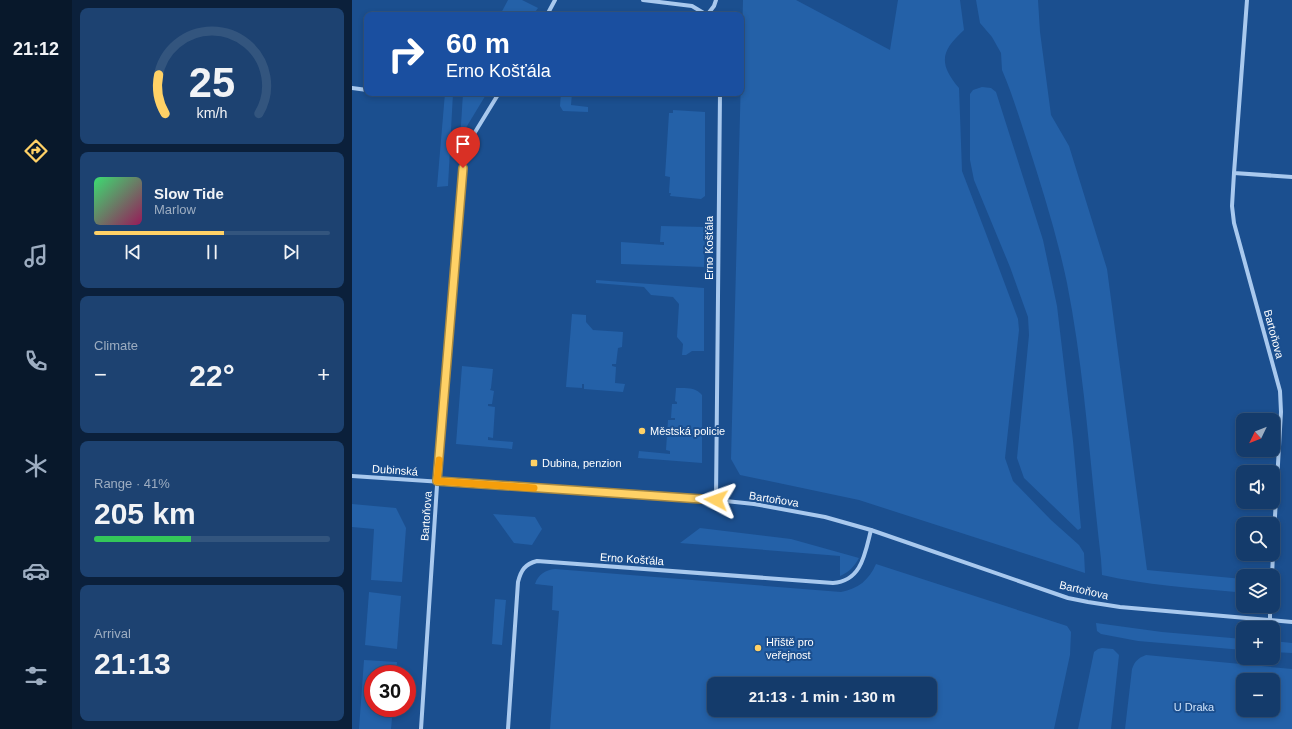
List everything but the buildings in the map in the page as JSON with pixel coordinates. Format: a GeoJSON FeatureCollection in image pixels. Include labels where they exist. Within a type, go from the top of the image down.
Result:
{"type":"FeatureCollection","features":[{"type":"Feature","properties":{"kind":"street"},"geometry":{"type":"LineString","coordinates":[[549,12],[555,0]]}},
{"type":"Feature","properties":{"kind":"street"},"geometry":{"type":"LineString","coordinates":[[643,0],[680,3],[692,6],[702,12]]}},
{"type":"Feature","properties":{"kind":"street"},"geometry":{"type":"LineString","coordinates":[[709,12],[716,0]]}},
{"type":"Feature","properties":{"kind":"street","name":"Bartoňova"},"geometry":{"type":"LineString","coordinates":[[1247,0],[1232,206],[1234,223],[1280,391],[1281,412],[1275,517]]}},
{"type":"Feature","properties":{"kind":"street"},"geometry":{"type":"LineString","coordinates":[[352,88],[364,90]]}},
{"type":"Feature","properties":{"kind":"street"},"geometry":{"type":"LineString","coordinates":[[437,481],[464,158],[469,142],[497,96]]}},
{"type":"Feature","properties":{"kind":"street","name":"Erno Košťála"},"geometry":{"type":"LineString","coordinates":[[716,500],[720,96]]}},
{"type":"Feature","properties":{"kind":"street"},"geometry":{"type":"LineString","coordinates":[[1234,173],[1292,177]]}},
{"type":"Feature","properties":{"kind":"street","name":"Dubinská"},"geometry":{"type":"LineString","coordinates":[[352,476],[437,481]]}},
{"type":"Feature","properties":{"kind":"street","name":"Bartoňova"},"geometry":{"type":"LineString","coordinates":[[421,729],[437,481],[716,500],[791,510],[825,517],[871,530],[1068,598],[1120,607],[1292,622]]}},
{"type":"Feature","properties":{"kind":"street","name":"Erno Košťála"},"geometry":{"type":"LineString","coordinates":[[508,729],[518,582],[520,573],[529,563],[537,561],[842,583],[850,579],[861,565],[871,530]]}},
{"type":"Feature","properties":{"kind":"street"},"geometry":{"type":"LineString","coordinates":[[1270,613],[1270,620]]}},
{"type":"Feature","properties":{"kind":"green space"},"geometry":{"type":"Polygon","coordinates":[[[508,0],[522,0],[538,8],[535,12],[502,12],[508,0]]]}},
{"type":"Feature","properties":{"kind":"green space"},"geometry":{"type":"Polygon","coordinates":[[[743,0],[796,0],[890,50],[898,0],[960,0],[964,30],[956,37],[947,51],[945,64],[952,79],[959,88],[962,171],[1018,319],[1019,330],[1005,458],[1013,481],[1051,520],[1079,545],[1084,553],[1085,573],[859,500],[740,475],[731,459],[740,96],[744,96],[744,12],[743,12],[743,0]]]}},
{"type":"Feature","properties":{"kind":"green space"},"geometry":{"type":"Polygon","coordinates":[[[976,0],[1038,0],[1040,32],[1051,115],[1069,146],[1107,269],[1147,570],[1236,578],[1236,592],[1169,586],[1102,575],[1083,386],[1067,283],[1059,247],[1044,194],[1002,70],[1001,53],[992,37],[980,23],[976,0]]]}},
{"type":"Feature","properties":{"kind":"green space"},"geometry":{"type":"Polygon","coordinates":[[[982,87],[991,88],[996,92],[1043,240],[1057,306],[1073,441],[1081,528],[1078,530],[1024,478],[1017,458],[1029,335],[1028,317],[1010,267],[974,180],[970,160],[970,94],[973,90],[982,87]]]}},
{"type":"Feature","properties":{"kind":"green space"},"geometry":{"type":"Polygon","coordinates":[[[445,96],[453,96],[448,186],[437,187],[445,96]]]}},
{"type":"Feature","properties":{"kind":"green space"},"geometry":{"type":"Polygon","coordinates":[[[463,96],[485,96],[464,131],[460,141],[463,96]]]}},
{"type":"Feature","properties":{"kind":"green space"},"geometry":{"type":"Polygon","coordinates":[[[561,96],[572,96],[571,105],[588,107],[588,112],[563,111],[560,106],[561,96]]]}},
{"type":"Feature","properties":{"kind":"green space"},"geometry":{"type":"Polygon","coordinates":[[[673,110],[705,112],[705,196],[701,199],[670,196],[671,193],[669,193],[670,177],[665,176],[669,113],[673,113],[673,110]]]}},
{"type":"Feature","properties":{"kind":"green space"},"geometry":{"type":"Polygon","coordinates":[[[661,226],[705,227],[704,267],[621,264],[621,242],[664,245],[664,242],[660,242],[661,226]]]}},
{"type":"Feature","properties":{"kind":"green space"},"geometry":{"type":"Polygon","coordinates":[[[596,280],[704,288],[704,351],[692,351],[686,355],[682,355],[683,344],[677,337],[679,304],[673,297],[651,295],[644,287],[596,283],[596,280]]]}},
{"type":"Feature","properties":{"kind":"green space"},"geometry":{"type":"Polygon","coordinates":[[[572,314],[586,315],[586,322],[593,330],[623,332],[622,347],[618,348],[616,364],[612,364],[612,366],[616,367],[615,383],[625,384],[623,392],[584,389],[584,384],[582,384],[582,388],[566,387],[572,314]]]}},
{"type":"Feature","properties":{"kind":"green space"},"geometry":{"type":"Polygon","coordinates":[[[462,366],[493,369],[490,390],[494,391],[492,404],[488,404],[488,406],[495,407],[493,438],[488,437],[488,440],[513,442],[512,449],[456,444],[462,366]]]}},
{"type":"Feature","properties":{"kind":"green space"},"geometry":{"type":"Polygon","coordinates":[[[676,388],[694,389],[702,395],[702,463],[638,458],[639,451],[670,454],[670,451],[666,450],[668,420],[675,420],[675,418],[671,418],[672,404],[677,404],[675,401],[676,388]]]}},
{"type":"Feature","properties":{"kind":"green space"},"geometry":{"type":"Polygon","coordinates":[[[352,504],[396,508],[406,528],[402,582],[371,580],[374,529],[352,527],[352,504]]]}},
{"type":"Feature","properties":{"kind":"green space"},"geometry":{"type":"Polygon","coordinates":[[[493,514],[535,517],[542,529],[532,545],[514,543],[493,514]]]}},
{"type":"Feature","properties":{"kind":"green space"},"geometry":{"type":"Polygon","coordinates":[[[700,528],[791,539],[859,558],[851,569],[840,576],[840,556],[680,543],[700,528]]]}},
{"type":"Feature","properties":{"kind":"green space","name":"Hřiště pro veřejnost"},"geometry":{"type":"Polygon","coordinates":[[[876,564],[1067,626],[1071,632],[1070,655],[1054,729],[550,729],[559,611],[552,610],[553,586],[535,584],[538,578],[548,570],[555,569],[841,592],[853,589],[870,575],[876,564]]]}},
{"type":"Feature","properties":{"kind":"green space"},"geometry":{"type":"Polygon","coordinates":[[[369,592],[401,596],[397,649],[365,645],[369,592]]]}},
{"type":"Feature","properties":{"kind":"green space"},"geometry":{"type":"Polygon","coordinates":[[[495,599],[506,600],[502,645],[492,644],[495,599]]]}},
{"type":"Feature","properties":{"kind":"green space"},"geometry":{"type":"Polygon","coordinates":[[[1096,623],[1162,632],[1236,638],[1236,649],[1138,641],[1101,634],[1097,631],[1096,623]]]}},
{"type":"Feature","properties":{"kind":"green space"},"geometry":{"type":"Polygon","coordinates":[[[1280,642],[1292,643],[1292,653],[1280,652],[1280,642]]]}},
{"type":"Feature","properties":{"kind":"green space"},"geometry":{"type":"Polygon","coordinates":[[[1102,648],[1113,649],[1119,655],[1111,729],[1078,729],[1094,652],[1102,648]]]}},
{"type":"Feature","properties":{"kind":"green space","name":"U Draka"},"geometry":{"type":"Polygon","coordinates":[[[1146,655],[1236,664],[1236,665],[1292,669],[1292,729],[1125,729],[1132,669],[1134,664],[1146,655]]]}},
{"type":"Feature","properties":{"kind":"green space"},"geometry":{"type":"Polygon","coordinates":[[[364,660],[397,662],[397,665],[364,665],[364,717],[392,717],[391,729],[359,729],[364,660]]]}},
{"type":"Feature","properties":{"kind":"slow traffic"},"geometry":{"type":"LineString","coordinates":[[439,460],[437,481],[534,488]]}},
{"type":"Feature","properties":{"kind":"place","name":"Městská policie"},"geometry":{"type":"Point","coordinates":[642,431]}},
{"type":"Feature","properties":{"kind":"place","name":"Dubina, penzion"},"geometry":{"type":"Point","coordinates":[534,463]}},
{"type":"Feature","properties":{"kind":"place","name":"Hřiště pro veřejnost"},"geometry":{"type":"Point","coordinates":[758,648]}},
{"type":"Feature","properties":{"kind":"route"},"geometry":{"type":"LineString","coordinates":[[463,168],[437,481],[716,500]]}}]}
